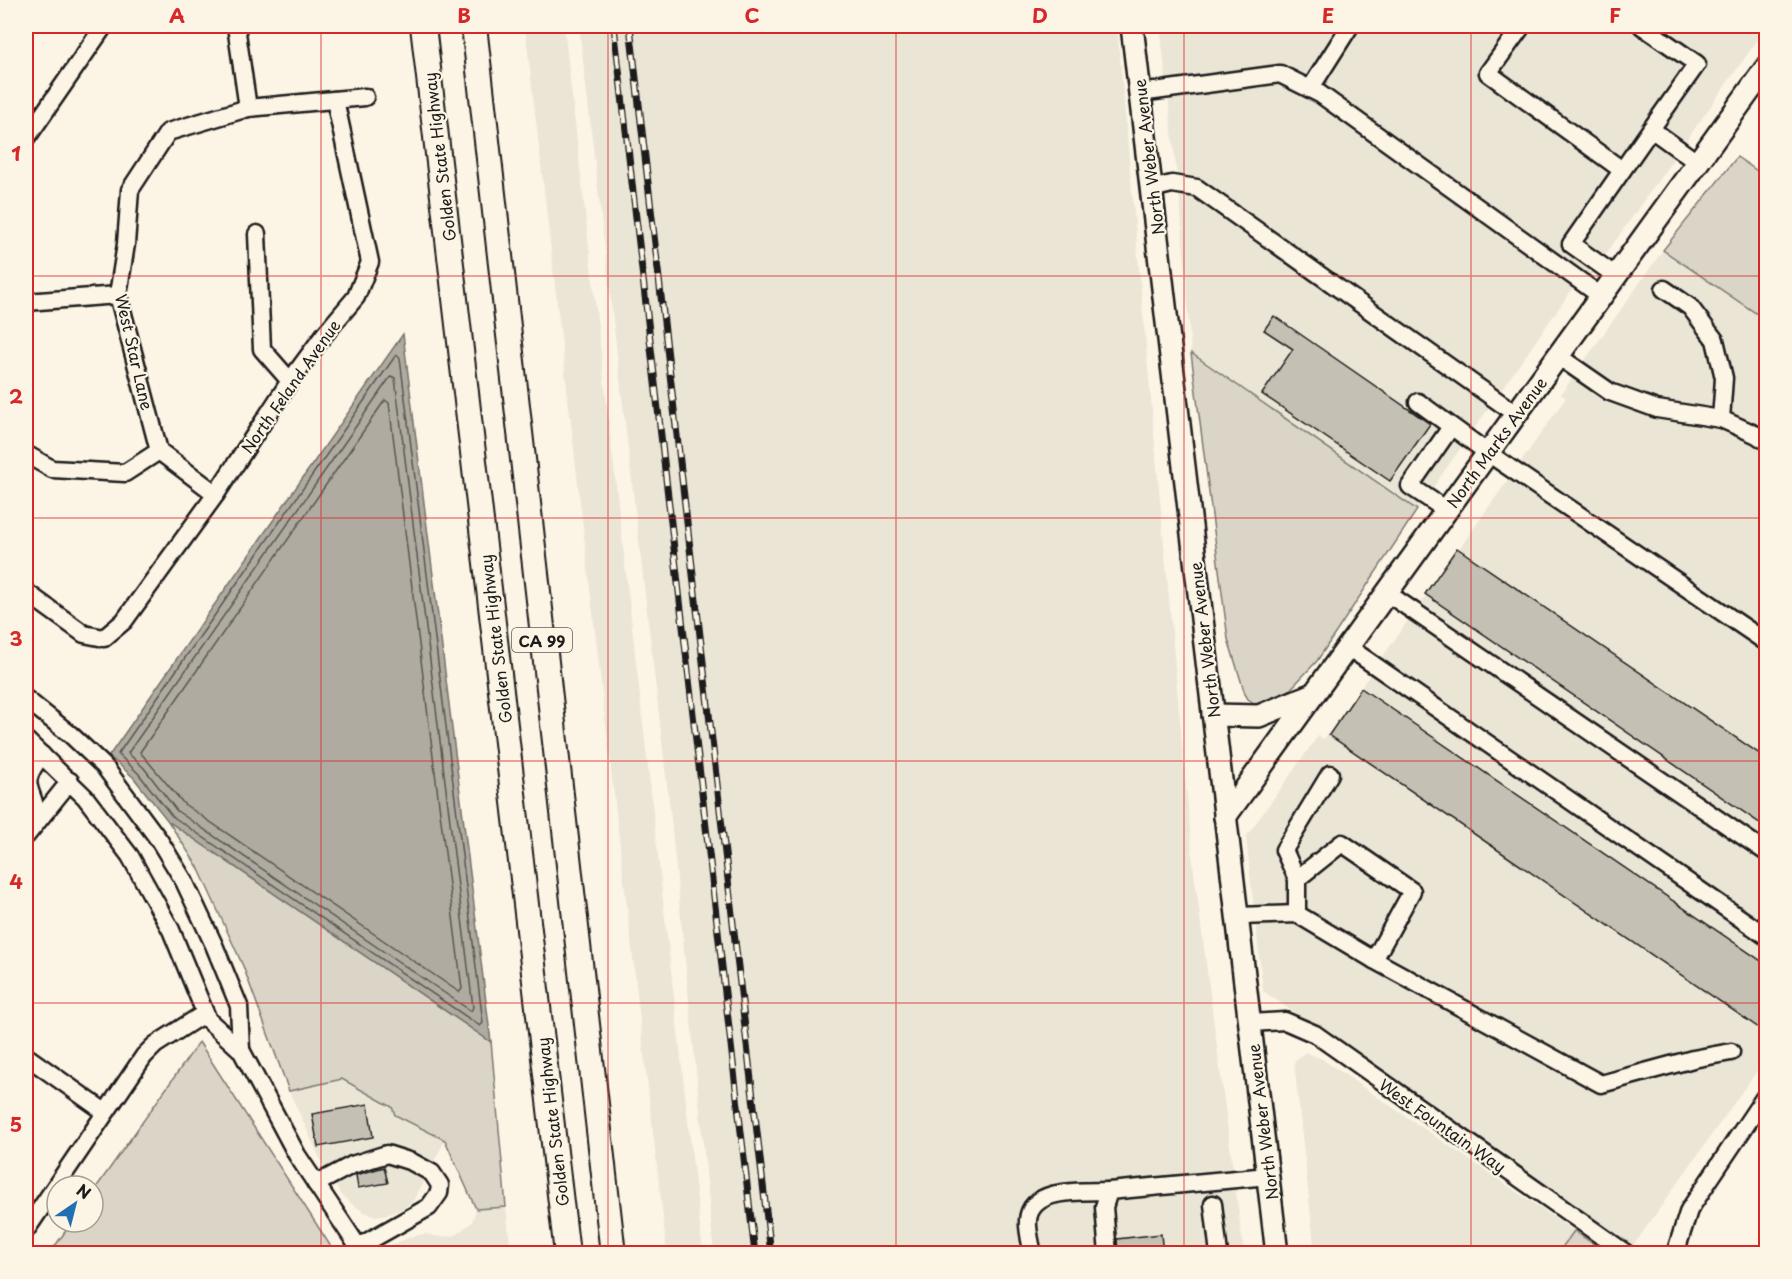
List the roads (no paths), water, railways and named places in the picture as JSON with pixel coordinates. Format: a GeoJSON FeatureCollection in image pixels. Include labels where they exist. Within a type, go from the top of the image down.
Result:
{"type":"FeatureCollection","features":[{"type":"Feature","properties":{"kind":"highway","name":"Golden State Highway"},"geometry":{"type":"LineString","coordinates":[[423,26],[567,1254]]}},
{"type":"Feature","properties":{"kind":"highway","name":"CA 99"},"geometry":{"type":"LineString","coordinates":[[474,26],[613,1254]]}},
{"type":"Feature","properties":{"kind":"main road","name":"North Weber Avenue"},"geometry":{"type":"LineString","coordinates":[[1132,26],[1225,817],[1239,916],[1277,1254]]}},
{"type":"Feature","properties":{"kind":"main road","name":"North Marks Avenue"},"geometry":{"type":"LineString","coordinates":[[1225,817],[1767,68]]}},
{"type":"Feature","properties":{"kind":"main road"},"geometry":{"type":"LineString","coordinates":[[1213,715],[1258,716],[1314,694]]}},
{"type":"Feature","properties":{"kind":"street"},"geometry":{"type":"LineString","coordinates":[[26,139],[104,26]]}},
{"type":"Feature","properties":{"kind":"street"},"geometry":{"type":"LineString","coordinates":[[236,26],[248,108]]}},
{"type":"Feature","properties":{"kind":"street"},"geometry":{"type":"LineString","coordinates":[[1310,89],[1350,26]]}},
{"type":"Feature","properties":{"kind":"street"},"geometry":{"type":"LineString","coordinates":[[1522,26],[1488,73],[1622,170]]}},
{"type":"Feature","properties":{"kind":"street"},"geometry":{"type":"LineString","coordinates":[[1616,276],[1571,244],[1697,64],[1642,26]]}},
{"type":"Feature","properties":{"kind":"street"},"geometry":{"type":"LineString","coordinates":[[1140,93],[1280,74],[1320,94],[1601,296]]}},
{"type":"Feature","properties":{"kind":"street","name":"West Star Lane"},"geometry":{"type":"LineString","coordinates":[[159,451],[118,295],[126,244],[130,190],[168,132],[248,108],[365,97]]}},
{"type":"Feature","properties":{"kind":"street","name":"North Feland Avenue"},"geometry":{"type":"LineString","coordinates":[[26,592],[84,634],[104,638],[124,621],[216,494],[290,381],[356,297],[370,262],[335,100]]}},
{"type":"Feature","properties":{"kind":"street"},"geometry":{"type":"LineString","coordinates":[[1651,129],[1698,163]]}},
{"type":"Feature","properties":{"kind":"street"},"geometry":{"type":"LineString","coordinates":[[1151,189],[1172,184],[1197,188],[1516,414]]}},
{"type":"Feature","properties":{"kind":"street"},"geometry":{"type":"LineString","coordinates":[[257,234],[262,349],[290,381]]}},
{"type":"Feature","properties":{"kind":"street"},"geometry":{"type":"LineString","coordinates":[[1664,290],[1690,307],[1715,340],[1724,378],[1721,419]]}},
{"type":"Feature","properties":{"kind":"street"},"geometry":{"type":"LineString","coordinates":[[26,302],[118,295]]}},
{"type":"Feature","properties":{"kind":"street"},"geometry":{"type":"LineString","coordinates":[[1558,356],[1610,392],[1657,409],[1721,419],[1767,441]]}},
{"type":"Feature","properties":{"kind":"street"},"geometry":{"type":"LineString","coordinates":[[1418,402],[1488,453],[1767,642]]}},
{"type":"Feature","properties":{"kind":"street"},"geometry":{"type":"LineString","coordinates":[[1446,510],[1410,486],[1451,427]]}},
{"type":"Feature","properties":{"kind":"street"},"geometry":{"type":"LineString","coordinates":[[26,454],[52,469],[125,473],[159,451],[216,494]]}},
{"type":"Feature","properties":{"kind":"street"},"geometry":{"type":"LineString","coordinates":[[1387,593],[1767,852]]}},
{"type":"Feature","properties":{"kind":"street"},"geometry":{"type":"LineString","coordinates":[[1348,647],[1767,936]]}},
{"type":"Feature","properties":{"kind":"street"},"geometry":{"type":"LineString","coordinates":[[26,699],[71,735],[104,766],[159,840],[184,881],[239,1006],[241,1050]]}},
{"type":"Feature","properties":{"kind":"street"},"geometry":{"type":"LineString","coordinates":[[26,740],[70,781],[130,856],[171,930],[208,1020],[241,1050],[297,1155],[359,1250],[429,1207],[439,1193],[440,1185],[432,1173],[412,1162],[387,1154],[352,1165],[316,1184]]}},
{"type":"Feature","properties":{"kind":"street"},"geometry":{"type":"LineString","coordinates":[[37,821],[36,807],[29,790],[27,777],[42,755]]}},
{"type":"Feature","properties":{"kind":"street"},"geometry":{"type":"LineString","coordinates":[[1297,914],[1297,879],[1284,850],[1330,774]]}},
{"type":"Feature","properties":{"kind":"street"},"geometry":{"type":"LineString","coordinates":[[26,836],[70,781]]}},
{"type":"Feature","properties":{"kind":"street"},"geometry":{"type":"LineString","coordinates":[[1297,879],[1342,843],[1412,891],[1374,960]]}},
{"type":"Feature","properties":{"kind":"street"},"geometry":{"type":"LineString","coordinates":[[1239,916],[1297,914],[1374,960],[1601,1084],[1693,1059],[1731,1052]]}},
{"type":"Feature","properties":{"kind":"street"},"geometry":{"type":"LineString","coordinates":[[26,1230],[144,1056],[155,1045],[206,1013]]}},
{"type":"Feature","properties":{"kind":"street","name":"West Fountain Way"},"geometry":{"type":"LineString","coordinates":[[1251,1023],[1285,1021],[1315,1034],[1627,1254]]}},
{"type":"Feature","properties":{"kind":"street"},"geometry":{"type":"LineString","coordinates":[[26,1056],[105,1112]]}},
{"type":"Feature","properties":{"kind":"street"},"geometry":{"type":"LineString","coordinates":[[1675,1254],[1689,1210],[1767,1095]]}},
{"type":"Feature","properties":{"kind":"street"},"geometry":{"type":"LineString","coordinates":[[1033,1254],[1028,1220],[1036,1203],[1052,1194],[1268,1176]]}},
{"type":"Feature","properties":{"kind":"street"},"geometry":{"type":"LineString","coordinates":[[1108,1254],[1104,1207],[1109,1191]]}},
{"type":"Feature","properties":{"kind":"street"},"geometry":{"type":"LineString","coordinates":[[1213,1204],[1219,1254]]}},
{"type":"Feature","properties":{"kind":"water"},"geometry":{"type":"Polygon","coordinates":[[[403,334],[491,1042],[168,821],[133,777],[109,756],[403,334]]]}},
{"type":"Feature","properties":{"kind":"railway"},"geometry":{"type":"LineString","coordinates":[[614,26],[755,1254]]}},
{"type":"Feature","properties":{"kind":"railway"},"geometry":{"type":"LineString","coordinates":[[630,26],[771,1254]]}}]}
